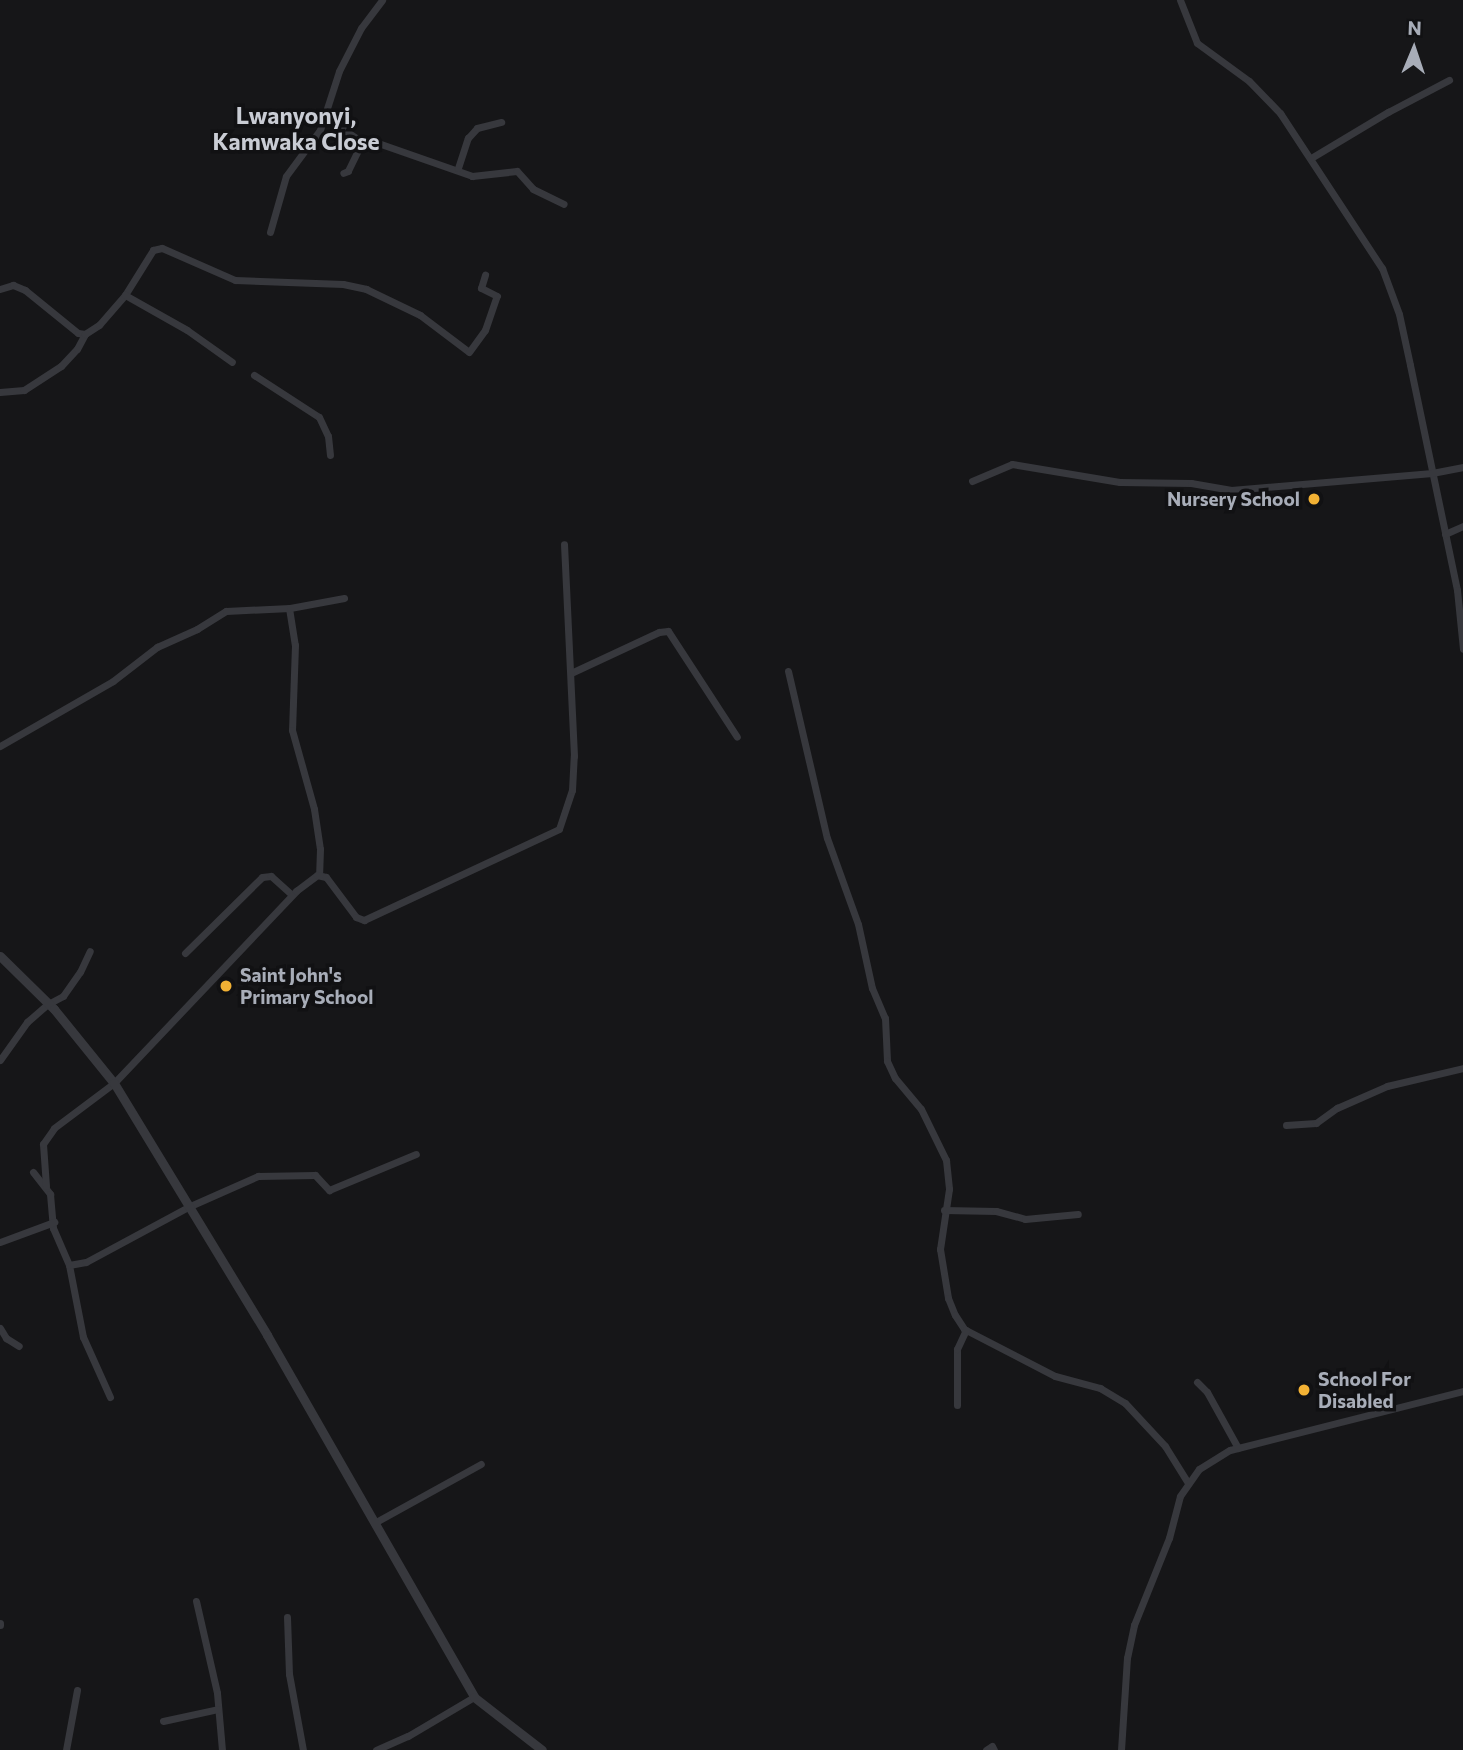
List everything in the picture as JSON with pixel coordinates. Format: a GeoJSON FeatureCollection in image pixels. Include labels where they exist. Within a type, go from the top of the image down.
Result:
{"type":"FeatureCollection","features":[{"type":"Feature","properties":{"kind":"street"},"geometry":{"type":"LineString","coordinates":[[270,232],[286,176],[313,143],[325,117],[339,71],[361,28],[382,0]]}},
{"type":"Feature","properties":{"kind":"street"},"geometry":{"type":"LineString","coordinates":[[1180,0],[1197,43],[1262,93],[1311,158],[1382,268],[1392,293],[1457,590],[1463,649]]}},
{"type":"Feature","properties":{"kind":"street"},"geometry":{"type":"LineString","coordinates":[[1311,158],[1448,80]]}},
{"type":"Feature","properties":{"kind":"street"},"geometry":{"type":"LineString","coordinates":[[325,117],[362,142],[378,143],[458,168],[472,176],[517,171],[533,189],[564,204]]}},
{"type":"Feature","properties":{"kind":"street"},"geometry":{"type":"LineString","coordinates":[[458,168],[468,138],[477,128],[492,122],[501,122]]}},
{"type":"Feature","properties":{"kind":"street"},"geometry":{"type":"LineString","coordinates":[[343,173],[348,171],[362,142]]}},
{"type":"Feature","properties":{"kind":"street"},"geometry":{"type":"LineString","coordinates":[[0,393],[24,390],[50,374],[78,349],[85,334],[99,325],[125,295],[153,250],[162,248],[235,280],[343,284],[366,289],[421,315],[469,352],[485,330],[496,296],[481,288],[485,275]]}},
{"type":"Feature","properties":{"kind":"street"},"geometry":{"type":"LineString","coordinates":[[0,289],[13,285],[25,290],[78,332],[85,334]]}},
{"type":"Feature","properties":{"kind":"street"},"geometry":{"type":"LineString","coordinates":[[125,295],[187,330],[232,362]]}},
{"type":"Feature","properties":{"kind":"street"},"geometry":{"type":"LineString","coordinates":[[254,375],[319,417],[328,436],[330,455]]}},
{"type":"Feature","properties":{"kind":"street"},"geometry":{"type":"LineString","coordinates":[[972,481],[1012,464],[1120,482],[1191,483],[1231,490],[1432,473],[1463,467]]}},
{"type":"Feature","properties":{"kind":"street"},"geometry":{"type":"LineString","coordinates":[[1445,534],[1463,526]]}},
{"type":"Feature","properties":{"kind":"street"},"geometry":{"type":"LineString","coordinates":[[319,874],[326,877],[356,917],[364,920],[559,829],[572,790],[574,756],[564,544]]}},
{"type":"Feature","properties":{"kind":"street"},"geometry":{"type":"LineString","coordinates":[[0,746],[113,681],[157,647],[197,629],[221,613],[238,608],[289,608],[344,598]]}},
{"type":"Feature","properties":{"kind":"street"},"geometry":{"type":"LineString","coordinates":[[110,1397],[83,1337],[69,1265],[60,1250],[53,1203],[46,1186],[43,1144],[54,1128],[114,1083],[292,895],[319,874],[320,849],[314,809],[292,730],[295,645],[289,608]]}},
{"type":"Feature","properties":{"kind":"street"},"geometry":{"type":"LineString","coordinates":[[571,673],[659,632],[668,631],[737,737]]}},
{"type":"Feature","properties":{"kind":"street"},"geometry":{"type":"LineString","coordinates":[[788,671],[827,838],[858,924],[872,988],[885,1018],[887,1061],[895,1078],[921,1109],[946,1160],[949,1181],[941,1257],[948,1298],[955,1315],[966,1330],[1055,1376],[1100,1388],[1125,1403],[1165,1446],[1188,1483]]}},
{"type":"Feature","properties":{"kind":"street"},"geometry":{"type":"LineString","coordinates":[[185,953],[262,877],[271,876],[292,895]]}},
{"type":"Feature","properties":{"kind":"street"},"geometry":{"type":"LineString","coordinates":[[0,1060],[27,1022],[48,1004],[63,996],[80,972],[90,951]]}},
{"type":"Feature","properties":{"kind":"street"},"geometry":{"type":"LineString","coordinates":[[0,956],[48,1004],[114,1083],[267,1335],[474,1697],[542,1750]]}},
{"type":"Feature","properties":{"kind":"street"},"geometry":{"type":"LineString","coordinates":[[1286,1125],[1317,1122],[1337,1108],[1387,1086],[1463,1068]]}},
{"type":"Feature","properties":{"kind":"street"},"geometry":{"type":"LineString","coordinates":[[69,1265],[86,1262],[188,1207],[261,1175],[315,1175],[327,1189],[332,1189],[416,1154]]}},
{"type":"Feature","properties":{"kind":"street"},"geometry":{"type":"LineString","coordinates":[[33,1172],[46,1186]]}},
{"type":"Feature","properties":{"kind":"street"},"geometry":{"type":"LineString","coordinates":[[944,1210],[996,1210],[1025,1219],[1078,1214]]}},
{"type":"Feature","properties":{"kind":"street"},"geometry":{"type":"LineString","coordinates":[[0,1242],[54,1223]]}},
{"type":"Feature","properties":{"kind":"street"},"geometry":{"type":"LineString","coordinates":[[0,1328],[6,1338],[19,1346]]}},
{"type":"Feature","properties":{"kind":"street"},"geometry":{"type":"LineString","coordinates":[[957,1405],[957,1349],[966,1330]]}},
{"type":"Feature","properties":{"kind":"street"},"geometry":{"type":"LineString","coordinates":[[1196,1382],[1207,1392],[1238,1448]]}},
{"type":"Feature","properties":{"kind":"street"},"geometry":{"type":"LineString","coordinates":[[1121,1750],[1127,1658],[1134,1625],[1169,1538],[1177,1505],[1188,1483],[1209,1461],[1238,1448],[1463,1391]]}},
{"type":"Feature","properties":{"kind":"street"},"geometry":{"type":"LineString","coordinates":[[374,1523],[481,1464]]}},
{"type":"Feature","properties":{"kind":"street"},"geometry":{"type":"LineString","coordinates":[[196,1601],[218,1709],[222,1750]]}},
{"type":"Feature","properties":{"kind":"street"},"geometry":{"type":"LineString","coordinates":[[287,1617],[289,1674],[303,1750]]}},
{"type":"Feature","properties":{"kind":"street"},"geometry":{"type":"LineString","coordinates":[[66,1750],[77,1690]]}},
{"type":"Feature","properties":{"kind":"street"},"geometry":{"type":"LineString","coordinates":[[379,1749],[420,1730],[474,1697]]}},
{"type":"Feature","properties":{"kind":"street"},"geometry":{"type":"LineString","coordinates":[[163,1721],[218,1709]]}},
{"type":"Feature","properties":{"kind":"street"},"geometry":{"type":"LineString","coordinates":[[986,1750],[992,1746],[994,1750]]}},
{"type":"Feature","properties":{"kind":"place","name":"Nursery School"},"geometry":{"type":"Point","coordinates":[1314,499]}},
{"type":"Feature","properties":{"kind":"place","name":"Saint John's Primary School"},"geometry":{"type":"Point","coordinates":[226,986]}},
{"type":"Feature","properties":{"kind":"place","name":"School For Disabled"},"geometry":{"type":"Point","coordinates":[1304,1390]}},
{"type":"Feature","properties":{"kind":"district","name":"Lwanyonyi, Kamwaka Close"},"geometry":{"type":"Point","coordinates":[296,128]}}]}
